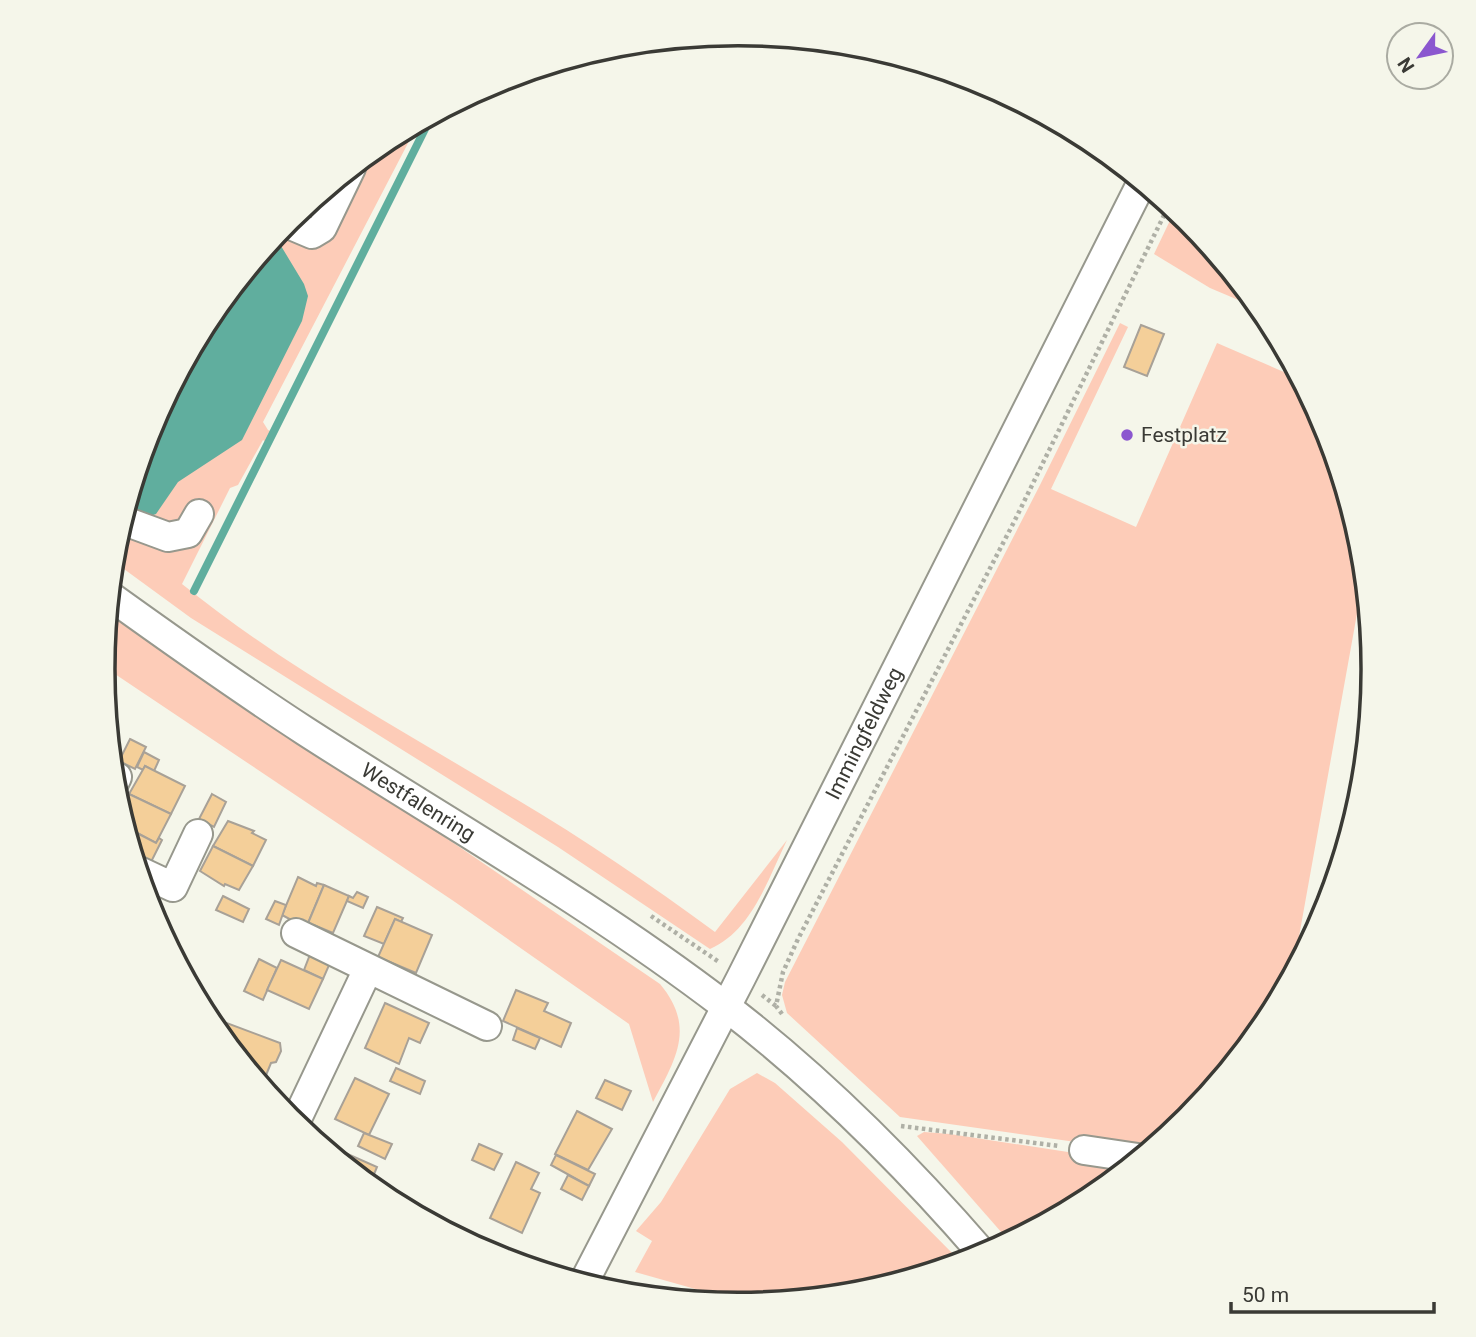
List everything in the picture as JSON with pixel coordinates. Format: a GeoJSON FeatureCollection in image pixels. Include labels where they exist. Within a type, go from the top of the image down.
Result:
{"type":"FeatureCollection","features":[{"type":"Feature","properties":{"kind":"street"},"geometry":{"type":"LineString","coordinates":[[297,228],[312,234],[322,228],[341,189]]}},
{"type":"Feature","properties":{"kind":"street","name":"Immingfeldweg"},"geometry":{"type":"LineString","coordinates":[[589,1273],[1138,191]]}},
{"type":"Feature","properties":{"kind":"street"},"geometry":{"type":"LineString","coordinates":[[132,524],[168,537],[188,533],[199,514]]}},
{"type":"Feature","properties":{"kind":"street","name":"Westfalenring"},"geometry":{"type":"LineString","coordinates":[[119,602],[252,696],[500,852],[648,950],[726,1007],[773,1045],[940,1204],[975,1244]]}},
{"type":"Feature","properties":{"kind":"street"},"geometry":{"type":"LineString","coordinates":[[151,877],[173,887],[198,834]]}},
{"type":"Feature","properties":{"kind":"street"},"geometry":{"type":"LineString","coordinates":[[296,933],[487,1026]]}},
{"type":"Feature","properties":{"kind":"street"},"geometry":{"type":"LineString","coordinates":[[300,1112],[368,969]]}},
{"type":"Feature","properties":{"kind":"street"},"geometry":{"type":"LineString","coordinates":[[1084,1150],[1125,1156]]}},
{"type":"Feature","properties":{"kind":"path"},"geometry":{"type":"LineString","coordinates":[[773,1045],[789,1025],[776,1006],[788,961],[1015,520],[1165,215]]}},
{"type":"Feature","properties":{"kind":"path"},"geometry":{"type":"LineString","coordinates":[[898,1126],[947,1129],[1084,1150]]}},
{"type":"Feature","properties":{"kind":"shaded area"},"geometry":{"type":"Polygon","coordinates":[[[410,139],[263,422],[268,430],[276,433],[270,445],[263,440],[238,485],[230,488],[182,584],[304,671],[567,830],[715,932],[787,840],[748,917],[725,941],[710,949],[558,847],[191,618],[123,568],[136,507],[162,430],[198,357],[244,289],[270,258],[327,200],[410,139]]]}},
{"type":"Feature","properties":{"kind":"shaded area"},"geometry":{"type":"Polygon","coordinates":[[[1170,220],[1241,301],[1210,288],[1154,254],[1170,220]]]}},
{"type":"Feature","properties":{"kind":"shaded area"},"geometry":{"type":"Polygon","coordinates":[[[1120,323],[1128,327],[1051,489],[1136,527],[1217,343],[1287,373],[1314,430],[1328,468],[1340,507],[1356,587],[1358,608],[1298,942],[1278,980],[1232,1048],[1179,1109],[1133,1150],[900,1117],[787,1013],[782,995],[785,982],[1120,323]]]}},
{"type":"Feature","properties":{"kind":"shaded area"},"geometry":{"type":"Polygon","coordinates":[[[117,618],[181,664],[408,812],[660,984],[671,1000],[680,1029],[675,1057],[653,1102],[629,1024],[455,902],[115,674],[117,618]]]}},
{"type":"Feature","properties":{"kind":"shaded area"},"geometry":{"type":"Polygon","coordinates":[[[757,1073],[775,1083],[842,1142],[952,1253],[860,1280],[779,1290],[699,1290],[635,1272],[652,1241],[636,1231],[661,1202],[730,1089],[757,1073]]]}},
{"type":"Feature","properties":{"kind":"shaded area"},"geometry":{"type":"Polygon","coordinates":[[[924,1132],[950,1134],[1121,1160],[1050,1208],[1002,1233],[917,1136],[924,1132]]]}},
{"type":"Feature","properties":{"kind":"water"},"geometry":{"type":"Polygon","coordinates":[[[281,246],[304,284],[308,296],[302,321],[242,440],[178,482],[156,514],[142,519],[134,515],[136,507],[162,430],[179,393],[220,322],[281,246]]]}},
{"type":"Feature","properties":{"kind":"building"},"geometry":{"type":"Polygon","coordinates":[[[1141,325],[1164,334],[1147,376],[1124,367],[1141,325]]]}},
{"type":"Feature","properties":{"kind":"building"},"geometry":{"type":"Polygon","coordinates":[[[130,739],[146,747],[135,769],[122,763],[121,757],[130,739]]]}},
{"type":"Feature","properties":{"kind":"building"},"geometry":{"type":"Polygon","coordinates":[[[144,752],[159,760],[154,771],[145,766],[143,770],[137,767],[144,752]]]}},
{"type":"Feature","properties":{"kind":"building"},"geometry":{"type":"Polygon","coordinates":[[[145,766],[185,786],[171,814],[129,794],[145,766]]]}},
{"type":"Feature","properties":{"kind":"building"},"geometry":{"type":"Polygon","coordinates":[[[212,794],[226,802],[214,827],[199,819],[212,794]]]}},
{"type":"Feature","properties":{"kind":"building"},"geometry":{"type":"Polygon","coordinates":[[[128,796],[171,814],[156,843],[137,833],[128,796]]]}},
{"type":"Feature","properties":{"kind":"building"},"geometry":{"type":"Polygon","coordinates":[[[228,821],[254,831],[252,833],[266,840],[253,866],[213,846],[228,821]]]}},
{"type":"Feature","properties":{"kind":"building"},"geometry":{"type":"Polygon","coordinates":[[[137,833],[156,843],[159,838],[162,840],[149,866],[137,833]]]}},
{"type":"Feature","properties":{"kind":"building"},"geometry":{"type":"Polygon","coordinates":[[[213,846],[253,866],[239,890],[225,884],[224,886],[200,871],[213,846]]]}},
{"type":"Feature","properties":{"kind":"building"},"geometry":{"type":"Polygon","coordinates":[[[298,877],[316,886],[317,883],[324,885],[306,928],[282,915],[298,877]]]}},
{"type":"Feature","properties":{"kind":"building"},"geometry":{"type":"Polygon","coordinates":[[[324,885],[349,896],[333,933],[314,925],[312,930],[306,928],[324,885]]]}},
{"type":"Feature","properties":{"kind":"building"},"geometry":{"type":"Polygon","coordinates":[[[357,892],[368,897],[363,908],[347,901],[349,896],[353,898],[357,892]]]}},
{"type":"Feature","properties":{"kind":"building"},"geometry":{"type":"Polygon","coordinates":[[[223,896],[249,909],[243,922],[216,910],[223,896]]]}},
{"type":"Feature","properties":{"kind":"building"},"geometry":{"type":"Polygon","coordinates":[[[275,901],[286,905],[279,925],[266,919],[275,901]]]}},
{"type":"Feature","properties":{"kind":"building"},"geometry":{"type":"Polygon","coordinates":[[[377,907],[403,918],[401,922],[395,919],[384,944],[364,936],[377,907]]]}},
{"type":"Feature","properties":{"kind":"building"},"geometry":{"type":"Polygon","coordinates":[[[395,919],[432,935],[416,973],[378,957],[395,919]]]}},
{"type":"Feature","properties":{"kind":"building"},"geometry":{"type":"Polygon","coordinates":[[[311,952],[330,963],[323,979],[304,970],[311,952]]]}},
{"type":"Feature","properties":{"kind":"building"},"geometry":{"type":"Polygon","coordinates":[[[259,959],[277,968],[263,1000],[244,991],[259,959]]]}},
{"type":"Feature","properties":{"kind":"building"},"geometry":{"type":"Polygon","coordinates":[[[281,960],[323,979],[309,1009],[267,990],[281,960]]]}},
{"type":"Feature","properties":{"kind":"building"},"geometry":{"type":"Polygon","coordinates":[[[516,990],[548,1003],[544,1011],[571,1023],[561,1047],[503,1021],[516,990]]]}},
{"type":"Feature","properties":{"kind":"building"},"geometry":{"type":"Polygon","coordinates":[[[385,1003],[429,1023],[420,1043],[409,1038],[399,1064],[365,1048],[385,1003]]]}},
{"type":"Feature","properties":{"kind":"building"},"geometry":{"type":"Polygon","coordinates":[[[226,1023],[280,1043],[281,1051],[276,1062],[271,1063],[266,1075],[226,1023]]]}},
{"type":"Feature","properties":{"kind":"building"},"geometry":{"type":"Polygon","coordinates":[[[517,1028],[540,1038],[535,1049],[513,1040],[517,1028]]]}},
{"type":"Feature","properties":{"kind":"building"},"geometry":{"type":"Polygon","coordinates":[[[396,1068],[425,1081],[420,1094],[390,1081],[396,1068]]]}},
{"type":"Feature","properties":{"kind":"building"},"geometry":{"type":"Polygon","coordinates":[[[355,1078],[389,1094],[369,1135],[335,1119],[355,1078]]]}},
{"type":"Feature","properties":{"kind":"building"},"geometry":{"type":"Polygon","coordinates":[[[605,1080],[631,1091],[622,1110],[596,1098],[605,1080]]]}},
{"type":"Feature","properties":{"kind":"building"},"geometry":{"type":"Polygon","coordinates":[[[577,1111],[612,1129],[588,1170],[555,1154],[577,1111]]]}},
{"type":"Feature","properties":{"kind":"building"},"geometry":{"type":"Polygon","coordinates":[[[364,1133],[392,1144],[385,1159],[358,1146],[364,1133]]]}},
{"type":"Feature","properties":{"kind":"building"},"geometry":{"type":"Polygon","coordinates":[[[479,1144],[502,1154],[494,1170],[472,1160],[479,1144]]]}},
{"type":"Feature","properties":{"kind":"building"},"geometry":{"type":"Polygon","coordinates":[[[348,1154],[377,1167],[374,1174],[348,1154]]]}},
{"type":"Feature","properties":{"kind":"building"},"geometry":{"type":"Polygon","coordinates":[[[556,1155],[595,1174],[589,1186],[551,1165],[556,1155]]]}},
{"type":"Feature","properties":{"kind":"building"},"geometry":{"type":"Polygon","coordinates":[[[516,1162],[539,1173],[531,1189],[540,1193],[522,1233],[490,1218],[516,1162]]]}},
{"type":"Feature","properties":{"kind":"building"},"geometry":{"type":"Polygon","coordinates":[[[568,1175],[589,1186],[582,1200],[561,1189],[568,1175]]]}},
{"type":"Feature","properties":{"kind":"waterway"},"geometry":{"type":"LineString","coordinates":[[194,591],[425,130]]}},
{"type":"Feature","properties":{"kind":"place","name":"Festplatz"},"geometry":{"type":"Point","coordinates":[1127,435]}}]}
